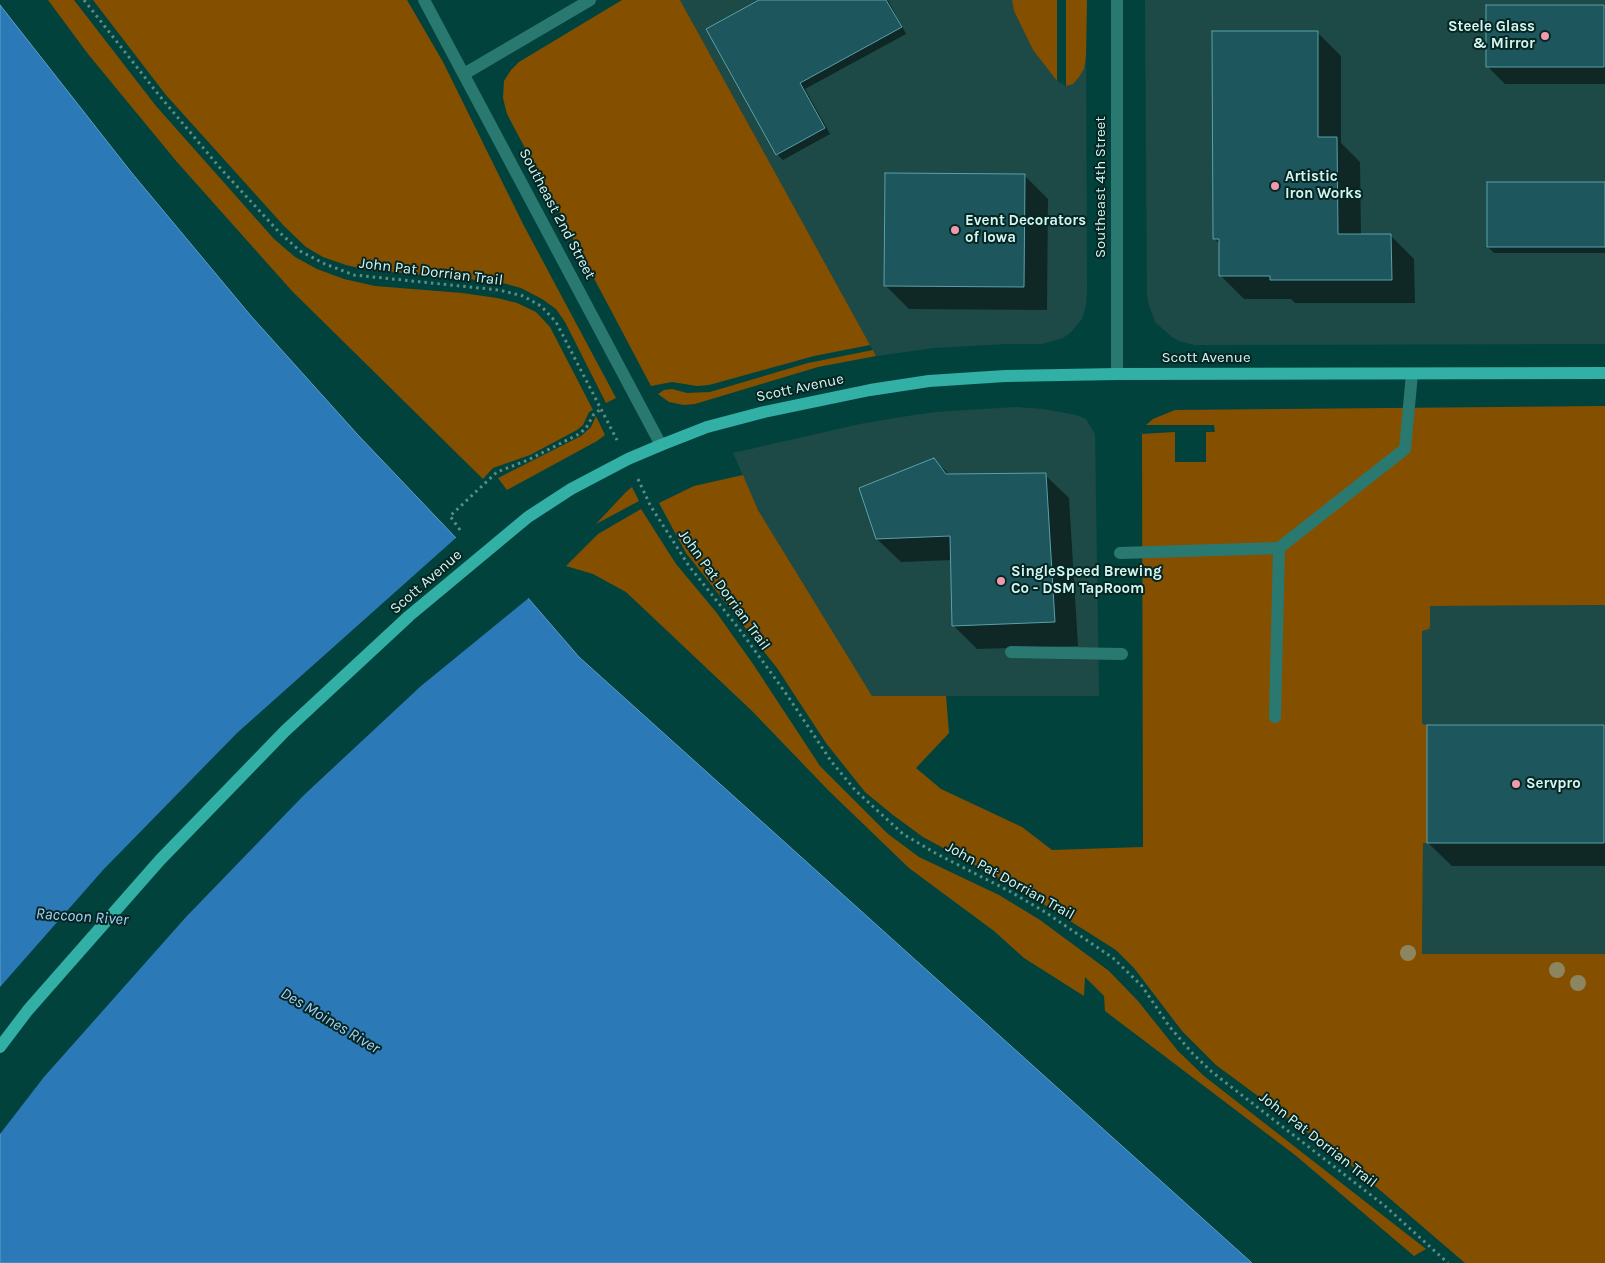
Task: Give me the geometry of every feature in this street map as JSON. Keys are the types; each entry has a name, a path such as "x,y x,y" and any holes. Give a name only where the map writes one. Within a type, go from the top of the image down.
{"main road":[{"name":"Scott Avenue","path":"0,1047 28,1010 160,860 285,731 410,616 528,517 571,489 628,459 660,445 707,427 764,412 870,390 929,381 1005,376 1117,374 1605,373"}],"street":[{"name":"Southeast 2nd Street","path":"424,0 660,445"},
{"path":"464,74 590,0"},
{"name":"Southeast 4th Street","path":"1117,0 1117,374"},
{"path":"1120,553 1279,548 1405,449 1412,374"},
{"path":"1275,717 1279,548"},
{"path":"1011,652 1122,654"}],"path":[{"name":"John Pat Dorrian Trail","path":"84,0 158,94 215,161 279,232 300,251 325,264 354,275 491,289 523,296 542,306 556,322 611,428"},
{"path":"460,530 450,516 496,472 528,460 578,434 586,428 594,414 601,409"},
{"name":"John Pat Dorrian Trail","path":"642,486 650,505 689,566 740,630 787,695 830,761 855,790 903,834 1045,912 1113,958 1142,986 1169,1026 1193,1054 1212,1072 1385,1206 1448,1263"}],"shaded area":[{"path":"48,0 74,0 156,106 274,239 295,257 317,269 344,279 375,286 462,293 497,298 517,303 536,312 550,327 593,410 589,412 583,425 530,455 493,468 483,479 292,291 177,162 88,54"},
{"path":"93,0 407,0 443,62 523,224 616,398 606,403 565,322 556,309 521,288 499,282 368,270 323,257 306,247 284,226 166,95"},
{"path":"622,0 680,0 870,345 814,356 709,385 697,386 672,382 651,386 507,114 503,98 504,81 519,62"},
{"path":"680,0 1012,0 1014,11 1033,50 1057,81 1066,86 1084,69 1086,56 1087,291 1082,319 1063,338 1042,344 934,348 876,356"},
{"path":"1012,0 1057,0 1057,81 1033,50 1014,11"},
{"path":"1066,0 1087,0 1084,69 1073,84 1066,86"},
{"path":"1145,0 1605,0 1605,344 1195,345 1172,337 1155,322 1147,294"},
{"path":"873,350 876,356 818,367 695,404 684,405 669,402 658,394 664,390 672,389 687,393 710,392 808,363"},
{"path":"1605,406 1605,605 1430,606 1430,626 1429,629 1422,631 1422,724 1427,725 1427,843 1423,843 1422,954 1605,954 1605,1263 1465,1263 1346,1161 1216,1065 1182,1031 1134,968 1116,950 1021,890 923,837 893,815 865,792 826,743 777,668 686,553 659,503 694,486 743,475 758,510 872,696 946,696 949,733 916,768 941,789 1022,827 1052,850 1143,847 1142,434 1175,432 1175,462 1206,462 1206,432 1215,432 1214,425 1146,425 1153,419 1175,410"},
{"path":"1016,407 1043,409 1076,415 1086,419 1095,434 1099,696 872,696 758,510 733,453 860,424 901,417 936,412"},
{"path":"596,416 605,435 597,441 507,490 498,478 581,436 591,427"},
{"path":"632,487 639,501 596,524 626,492"},
{"path":"641,509 676,564 716,612 753,664 820,766 888,834 919,857 999,895 1040,920 1109,971 1138,1001 1178,1051 1204,1076 1426,1249 1414,1256 1295,1155 1105,1011 1104,996 1085,977 1084,996 1024,958 994,931 909,868 829,791 752,711 626,592 593,574 566,566 598,534"},
{"path":"1605,605 1605,954 1422,954 1423,843 1427,843 1427,725 1422,725 1422,630 1426,630 1430,626 1430,606"}],"water":[{"path":"0,5 131,172 251,316 358,435 456,538 528,598 579,657 1252,1263 0,1263"}],"pier":[{"path":"458,536 530,597 421,686 304,795 186,917 44,1077 0,1134 0,987 103,870 237,733"}],"building":[{"path":"759,0 886,0 902,27 800,83 825,128 776,155 706,29"},
{"name":"Steele Glass & Mirror","path":"1486,5 1604,5 1604,67 1486,67"},
{"name":"Artistic Iron Works","path":"1212,31 1318,31 1318,137 1337,137 1338,234 1391,234 1392,280 1270,280 1270,276 1219,276 1219,239 1213,239"},
{"name":"Event Decorators of Iowa","path":"885,173 1025,174 1024,287 884,286"},
{"path":"1487,182 1605,182 1605,247 1487,247"},
{"name":"SingleSpeed Brewing Co - DSM TapRoom","path":"934,458 946,474 1046,473 1055,622 952,626 950,536 876,539 859,488"},
{"name":"Servpro","path":"1427,725 1604,725 1604,843 1427,843"}],"place":[{"name":"Steele Glass & Mirror","path":"1545,36"},
{"name":"Artistic Iron Works","path":"1275,186"},
{"name":"Event Decorators of Iowa","path":"955,230"},
{"name":"SingleSpeed Brewing Co - DSM TapRoom","path":"1001,581"},
{"name":"Servpro","path":"1516,784"}],"water label":[{"name":"Raccoon River","path":"82,917"},
{"name":"Des Moines River","path":"330,1021"}]}
